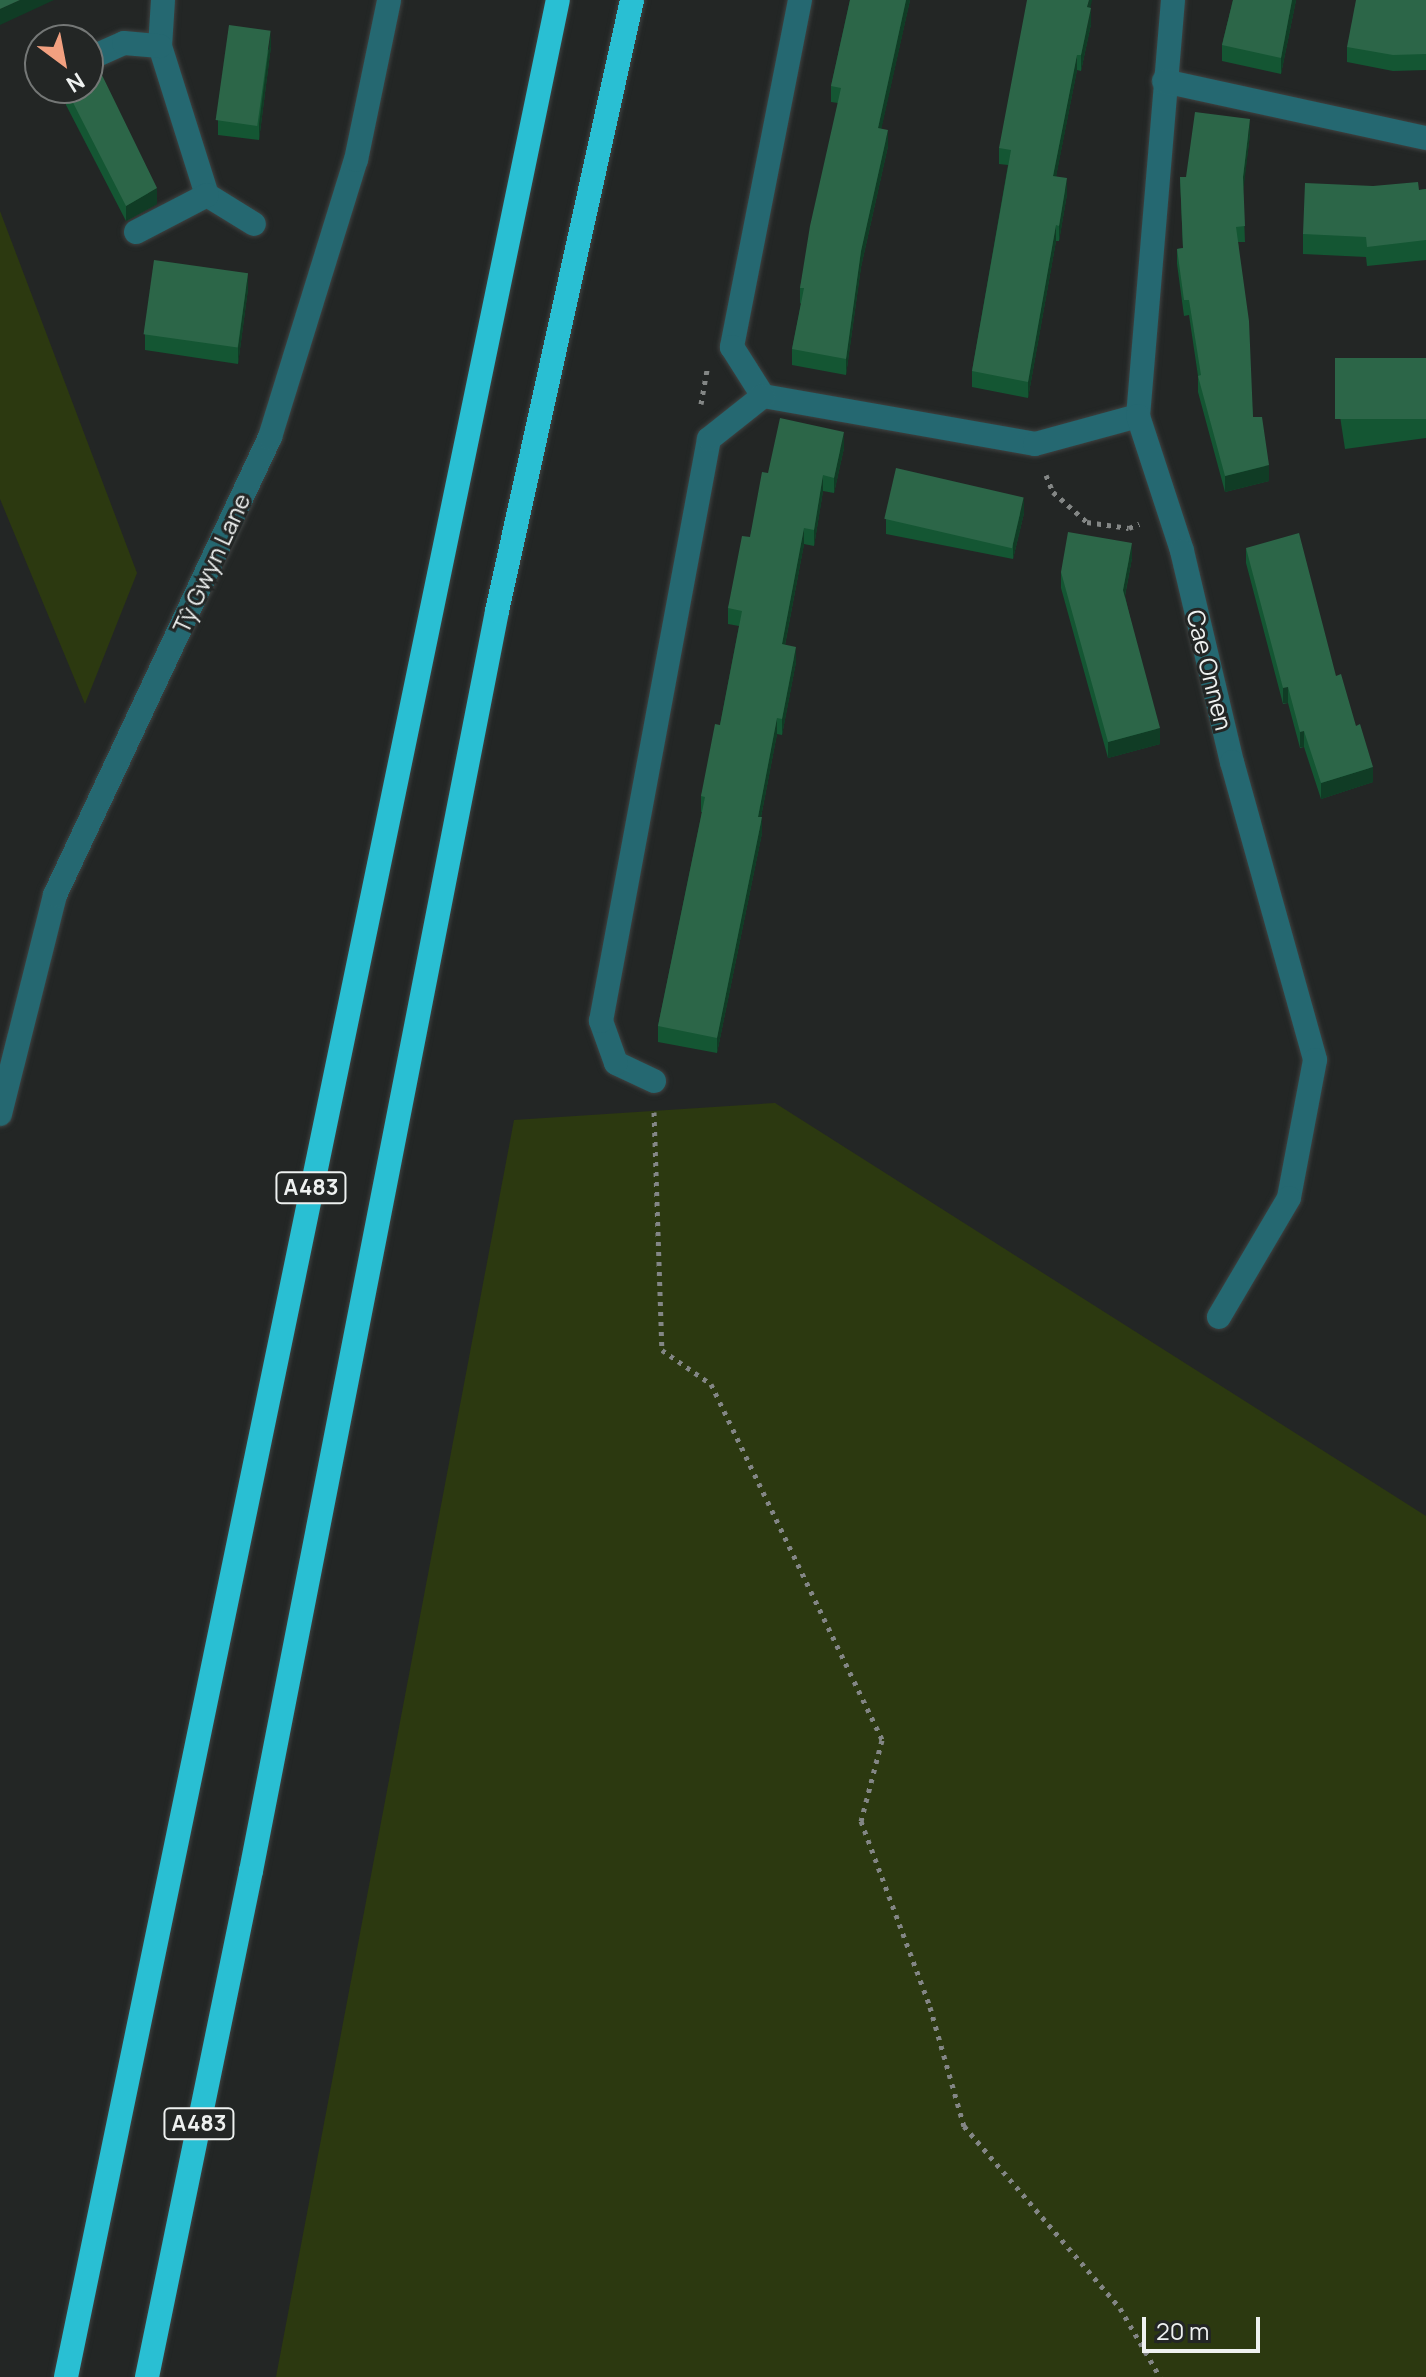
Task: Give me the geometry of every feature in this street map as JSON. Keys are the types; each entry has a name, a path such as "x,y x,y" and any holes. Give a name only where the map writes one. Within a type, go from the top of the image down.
{"highway":[{"name":"A483","path":"66,2377 558,0"},
{"name":"A483","path":"147,2377 254,1855 497,611 632,0"}],"street":[{"path":"163,0 160,46 207,195 254,224"},
{"name":"Tŷ Gwyn Lane","path":"0,1114 55,895 270,437 356,160 389,0"},
{"path":"800,0 732,347 763,396 1035,444 1138,416"},
{"name":"Cae Onnen","path":"1173,0 1138,416 1170,513 1232,762 1315,1060 1289,1198 1219,1317"},
{"path":"104,52 124,43 160,46"},
{"path":"1164,81 1426,138"},
{"path":"136,232 207,195"},
{"path":"649,1091 616,1063 601,1021 709,439 763,396"}],"path":[{"path":"699,411 708,365"},
{"path":"1035,444 1053,492 1087,522 1129,528 1170,513"},
{"path":"649,1091 654,1110 662,1350 711,1384 882,1740 861,1821 930,2007 964,2126 1120,2308 1160,2377"}],"green space":[{"path":"0,211 137,573 85,704 0,499"},
{"path":"775,1103 1426,1516 1426,2377 276,2377 514,1120"}],"building":[{"path":"0,0 20,0 0,9"},
{"path":"850,0 906,0 878,128 888,130 861,251 846,359 792,349 804,288 800,288 810,226 841,88 831,86"},
{"path":"1027,0 1089,0 1087,7 1091,8 1081,55 1077,55 1053,176 1067,178 1028,382 972,371 1011,150 999,148"},
{"path":"1233,0 1292,0 1281,58 1222,45"},
{"path":"1356,0 1426,0 1426,54 1393,55 1347,47"},
{"path":"229,25 271,31 257,126 216,120"},
{"path":"104,79 157,188 126,206 74,104 104,104"},
{"path":"1195,112 1250,119 1243,177 1245,226 1236,227 1249,321 1253,417 1262,417 1269,465 1225,476 1198,376 1201,375 1189,300 1184,300 1177,249 1183,248 1180,177 1186,177"},
{"path":"1418,182 1419,190 1426,189 1426,240 1367,247 1366,237 1303,234 1305,183 1373,186"},
{"path":"154,260 248,273 238,347 144,334"},
{"path":"1335,358 1426,358 1426,419 1335,419"},
{"path":"780,418 844,432 834,478 823,475 814,530 804,528 782,644 796,647 782,719 777,718 758,817 762,817 717,1038 658,1026 705,797 701,796 715,724 720,725 742,611 728,608 742,536 750,537 762,472 768,473"},
{"path":"896,468 1024,497 1012,548 884,519"},
{"path":"1068,532 1132,543 1123,590 1160,728 1108,742 1061,572"},
{"path":"1299,533 1336,676 1341,674 1356,726 1360,724 1373,767 1321,783 1304,731 1300,732 1288,687 1283,688 1246,548"}]}
